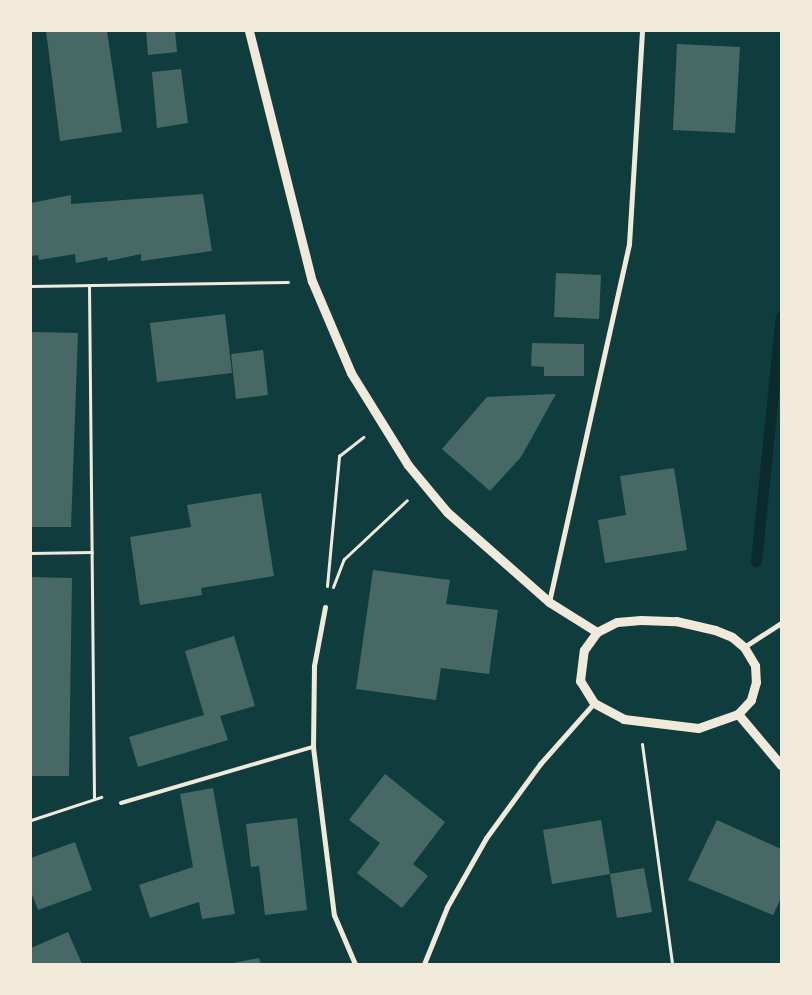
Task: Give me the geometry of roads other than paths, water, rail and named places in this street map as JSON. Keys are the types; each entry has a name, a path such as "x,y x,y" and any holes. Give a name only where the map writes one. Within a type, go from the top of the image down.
{"street":[{"path":"249,31 312,281 351,373 423,484 447,512 549,602 598,632"},
{"path":"549,602 629,244 642,31"},
{"path":"325,607 314,666 313,747 334,915 355,964"},
{"path":"676,621 715,630 744,647 755,665 756,682 751,700 738,714 698,728 624,720 594,703 580,681 579,665 584,650 598,632 617,622 676,621"},
{"path":"744,647 781,624"},
{"path":"424,964 448,907 486,838 540,764 594,703"},
{"path":"738,714 781,765"}],"lane":[{"path":"121,803 313,747"}],"waterway":[{"path":"756,561 781,316"}]}
